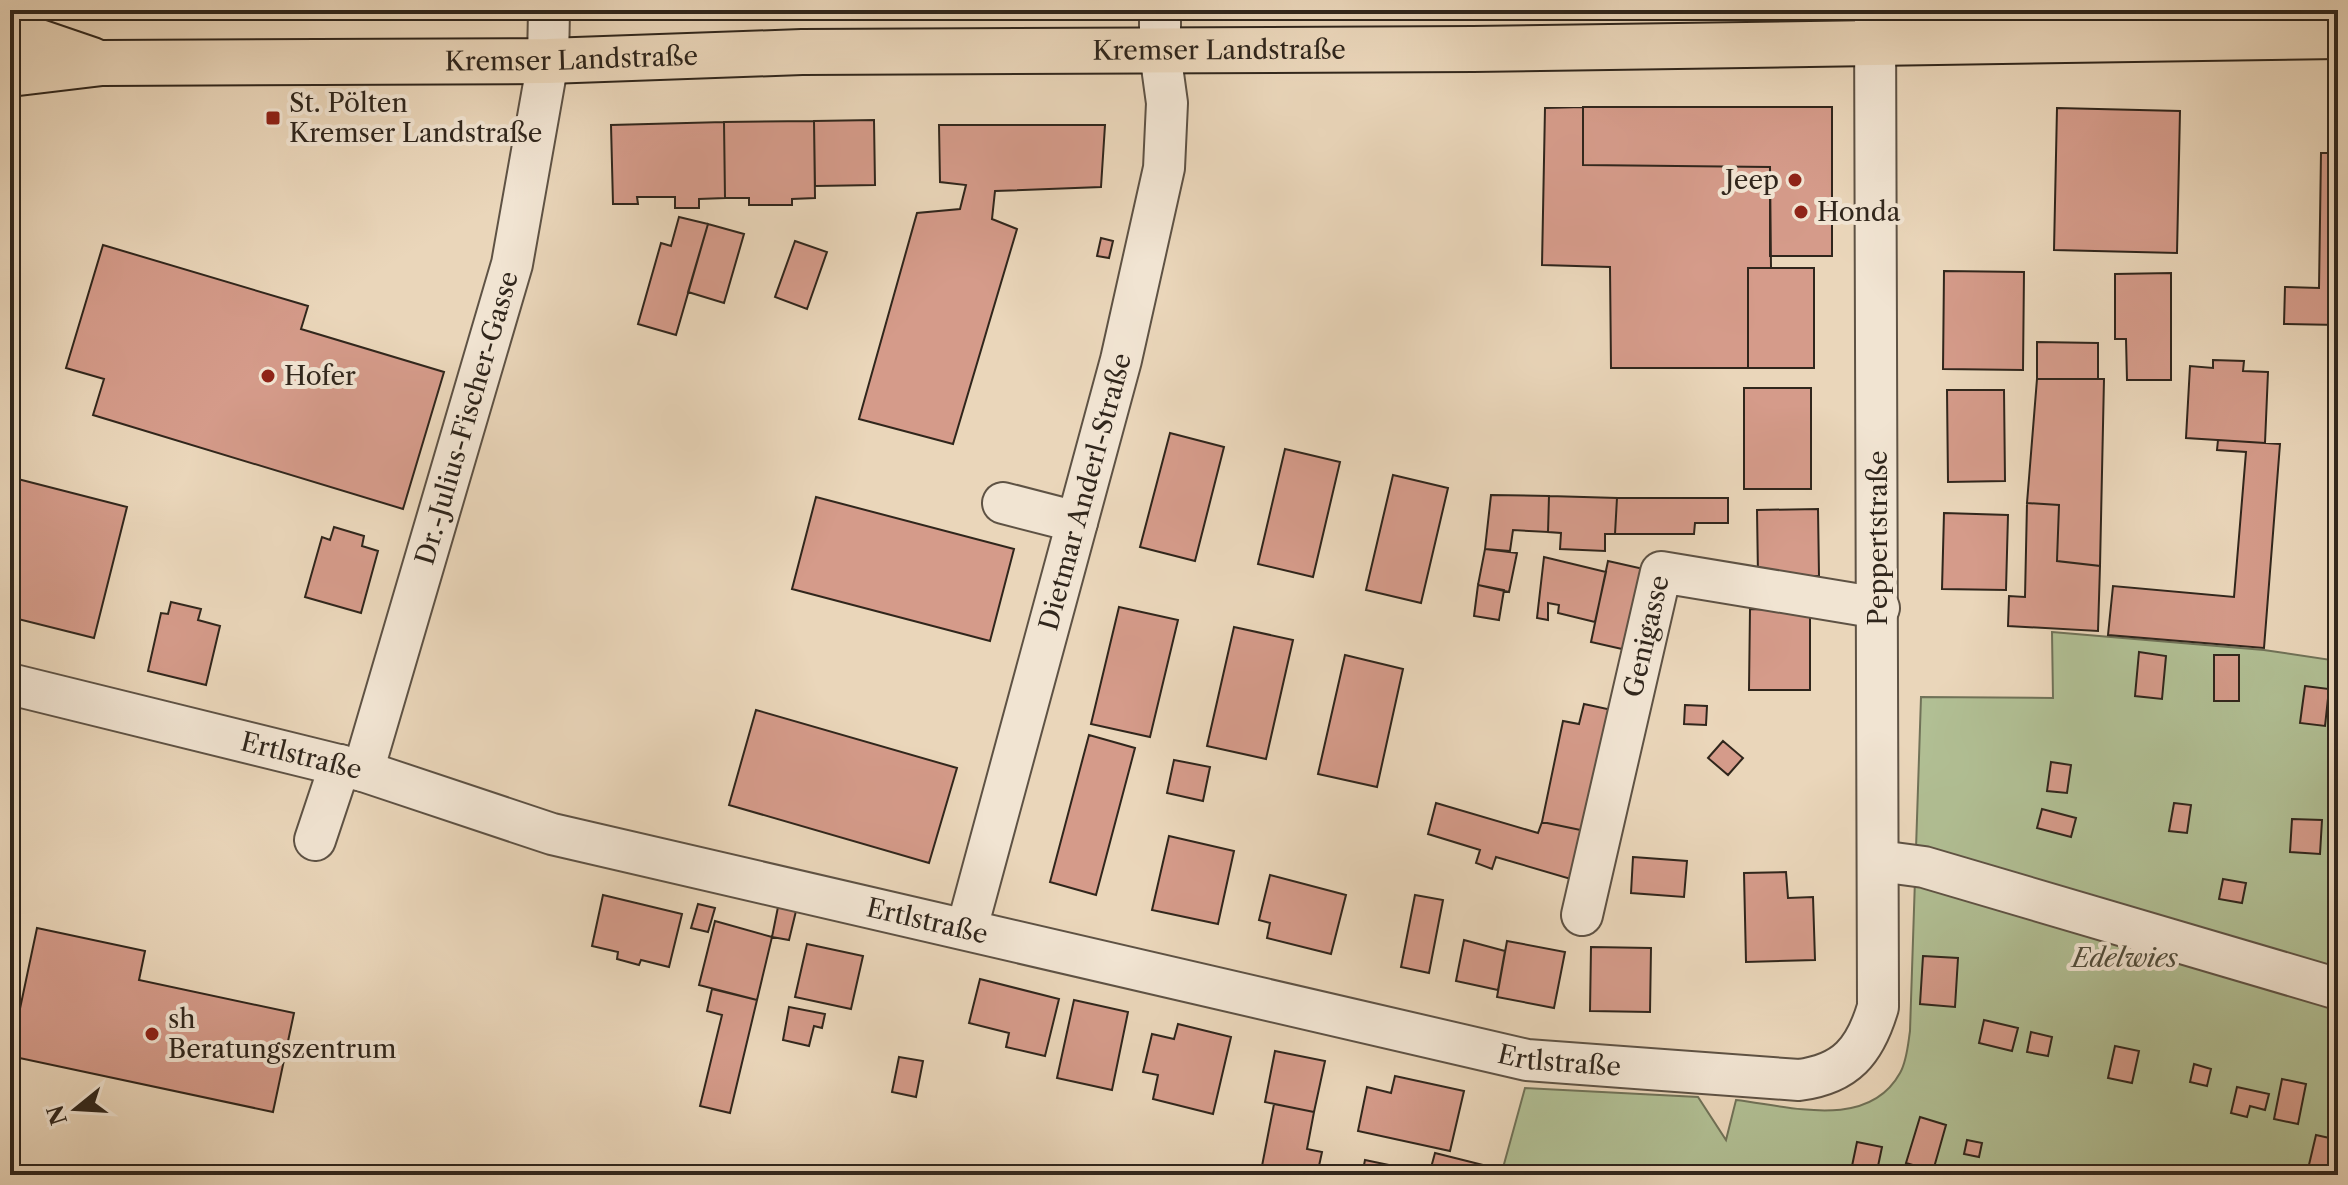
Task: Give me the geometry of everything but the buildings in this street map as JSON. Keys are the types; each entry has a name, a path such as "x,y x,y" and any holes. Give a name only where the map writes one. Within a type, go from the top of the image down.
{"main road":[{"name":"Kremser Landstraße","path":"10,74 102,63 548,61 802,52 1160,31 1875,26 2338,36"},
{"name":"Kremser Landstraße","path":"10,32 102,63"}],"street":[{"name":"Dr.-Julius-Fischer-Gasse","path":"315,840 351,768 512,264 548,61 549,10"},
{"name":"Peppertstraße","path":"1852,1058 1869,1038 1878,1007 1875,26"},
{"name":"Dietmar Anderl-Straße","path":"967,928 1121,360 1164,168 1167,103 1160,31"},
{"path":"1003,503 1077,522"},
{"name":"Genigasse","path":"1582,915 1661,572 1879,608"},
{"name":"Ertlstraße","path":"10,684 351,768 552,834 1527,1060 1799,1080 1825,1077 1852,1058"},
{"path":"1879,861 1924,867 2338,989"}],"green space":[{"name":"Edelwies","path":"2052,632 2264,650 2338,661 2338,1175 1501,1175 1525,1088 1698,1097 1726,1140 1736,1100 1803,1109 1848,1109 1868,1103 1886,1091 1902,1068 1910,1031 1921,697 2053,698"}],"place":[{"name":"St. Pölten Kremser Landstraße","path":"273,118"},
{"name":"Jeep","path":"1795,180"},
{"name":"Honda","path":"1801,212"},
{"name":"Hofer","path":"268,376"},
{"name":"sh Beratungszentrum","path":"152,1034"}]}
